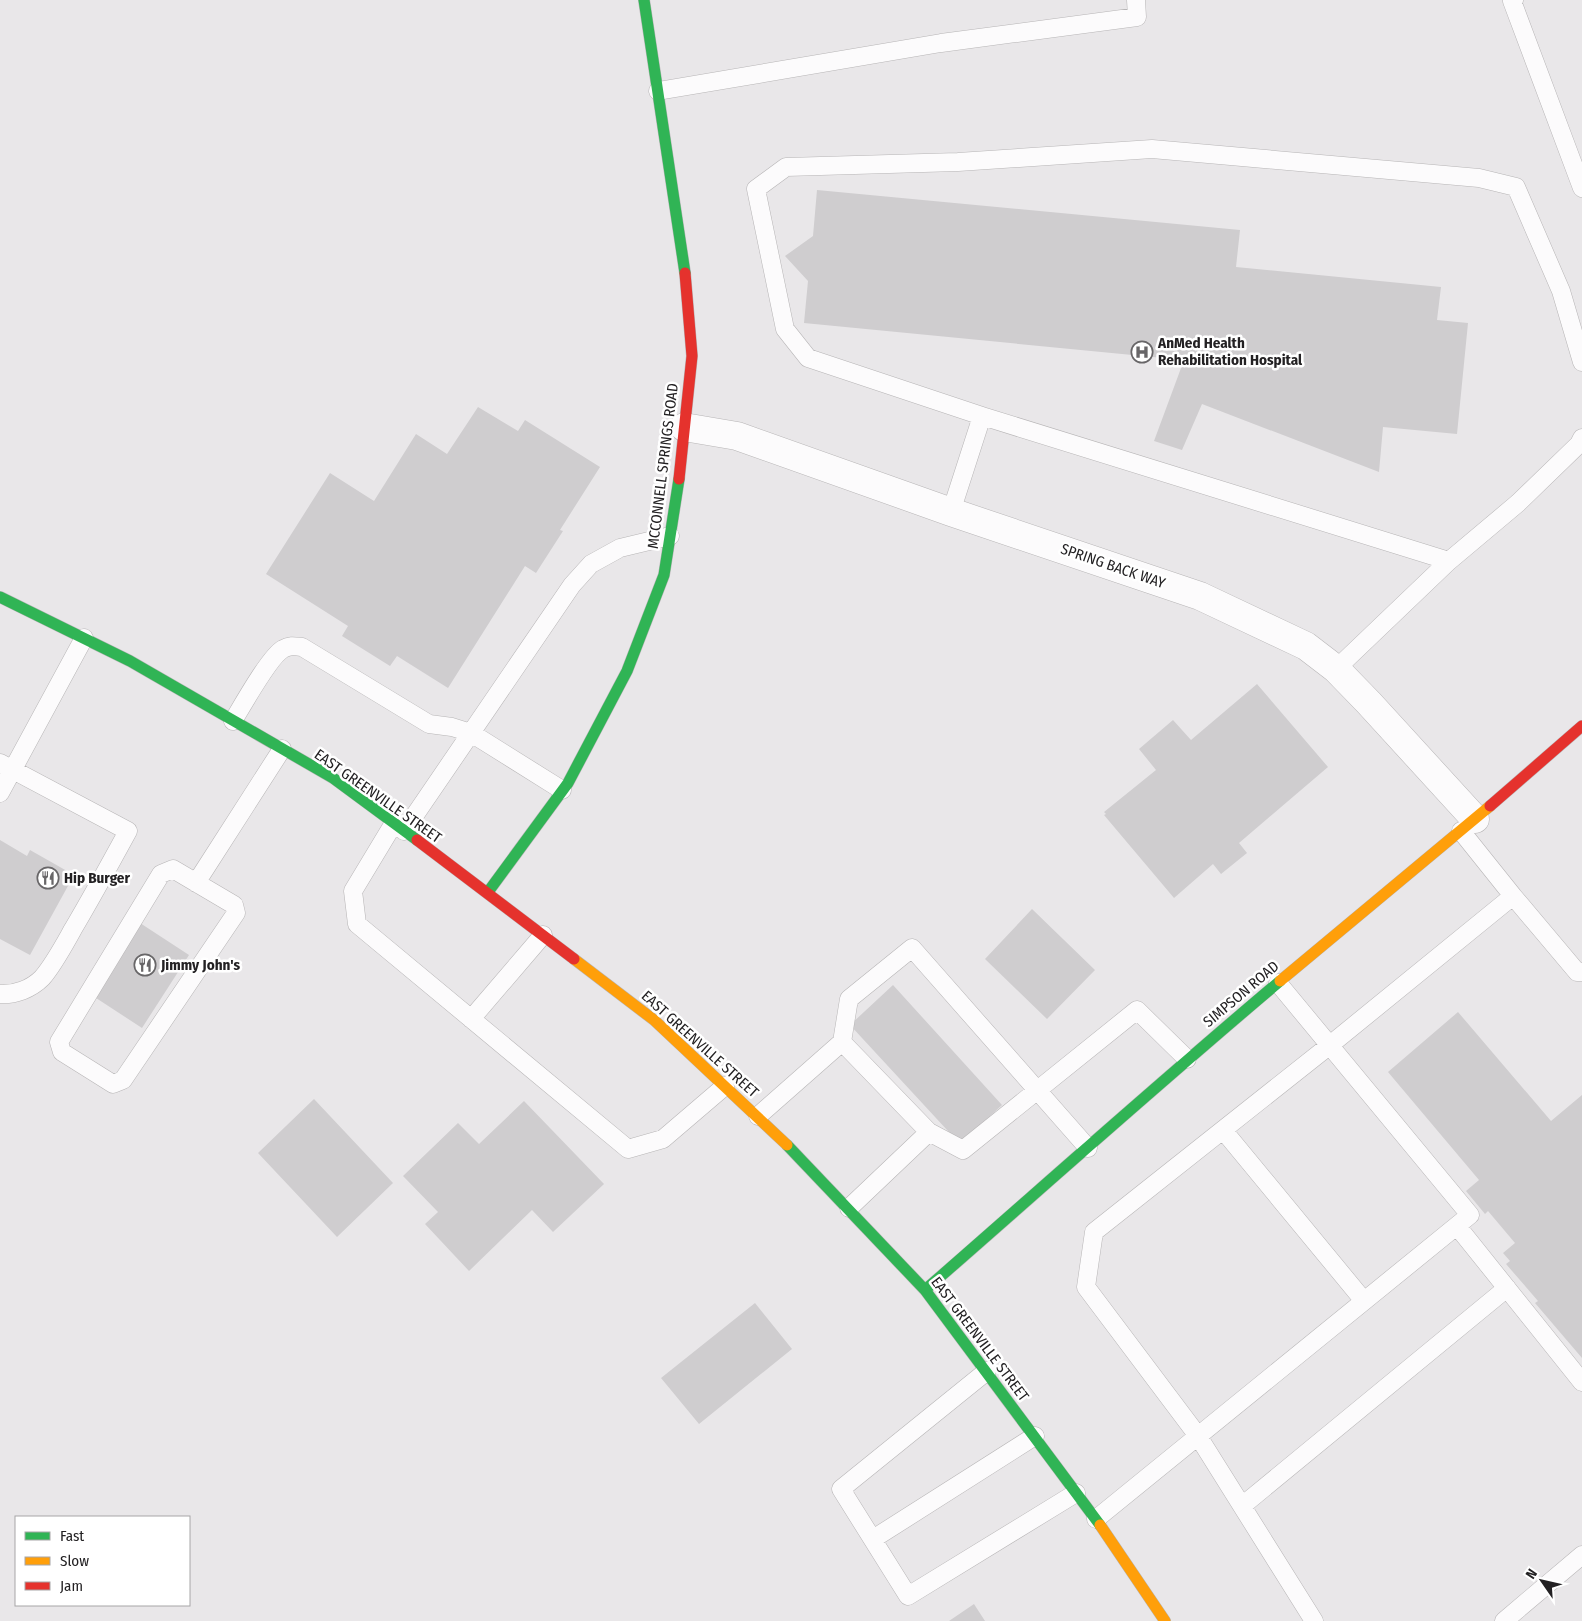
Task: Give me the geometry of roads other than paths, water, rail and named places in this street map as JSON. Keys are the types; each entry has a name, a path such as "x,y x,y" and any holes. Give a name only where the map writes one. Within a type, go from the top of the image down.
{"street":[{"name":"MCCONNELL SPRINGS ROAD","path":"488,892 568,783 627,671 664,576 680,467 692,356 684,260 644,0"},
{"name":"SPRING BACK WAY","path":"684,427 738,436 951,512 1200,596 1306,646 1336,669 1369,703 1468,825"},
{"name":"EAST GREENVILLE STREET","path":"0,598 130,661 333,778 488,892 654,1020 758,1116 849,1208 925,1290 1096,1519 1165,1621"},
{"name":"SIMPSON ROAD","path":"925,1290 1187,1059 1468,825 1582,726"}],"lane":[{"path":"658,91 942,43 1136,17 1136,0"},
{"path":"1514,0 1512,2 1582,188"},
{"path":"1449,561 982,416 808,358 784,329 756,189 786,167 958,162 1152,149 1479,178 1516,187 1561,291 1582,362"},
{"path":"951,512 982,416"},
{"path":"1336,669 1449,561 1518,503 1580,444 1582,438"},
{"path":"670,536 620,548 591,564 572,585 472,733 399,827 353,892 357,924 628,1148 663,1139 725,1086"},
{"path":"0,793 6,767 84,638"},
{"path":"233,721 280,650 290,646 302,647 429,724 452,727 472,733 562,790"},
{"path":"196,882 282,749"},
{"path":"0,994 24,990 41,979 67,940 128,831 6,767"},
{"path":"1468,825 1513,896 1577,972 1582,972"},
{"path":"173,869 196,882 234,905 236,913 124,1080 112,1084 62,1052 59,1042 161,874 173,869"},
{"path":"1314,1621 1198,1436 1086,1287 1094,1232 1330,1046 1513,896"},
{"path":"472,1019 543,935"},
{"path":"758,1116 842,1042 849,999 912,948 1088,1148"},
{"path":"1096,1519 1470,1215 1278,983"},
{"path":"842,1042 929,1132 964,1150 1137,1010 1187,1059"},
{"path":"1223,1130 1364,1301"},
{"path":"849,1208 929,1132"},
{"path":"1457,1226 1582,1382"},
{"path":"1242,1506 1507,1288"},
{"path":"986,1371 841,1489 908,1596 1076,1493"},
{"path":"873,1539 1035,1436"},
{"path":"1504,1621 1582,1555"}],"place":[{"name":"AnMed Health Rehabilitation Hospital","path":"1142,352"},
{"name":"Hip Burger","path":"48,878"},
{"name":"Jimmy John's","path":"145,965"}]}
